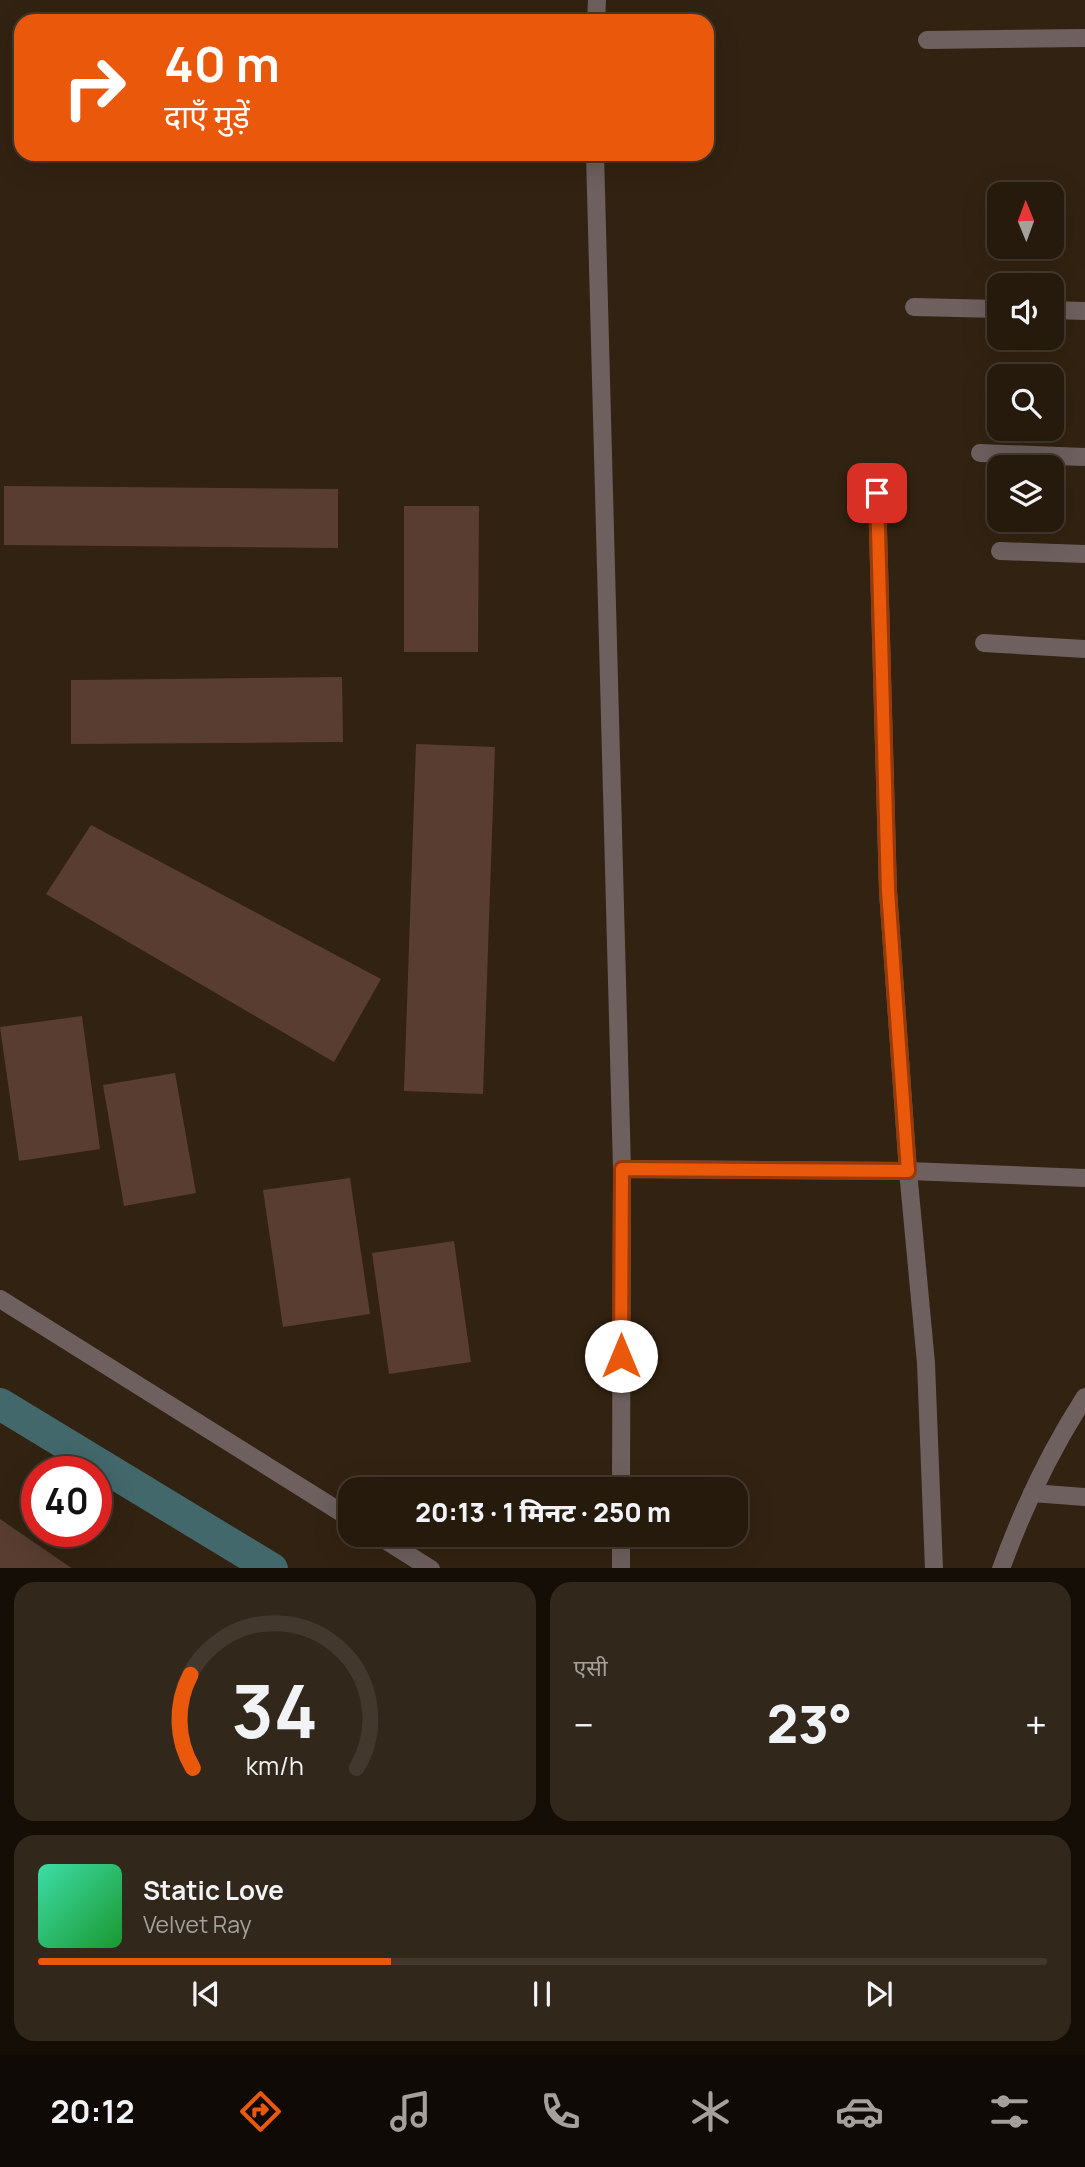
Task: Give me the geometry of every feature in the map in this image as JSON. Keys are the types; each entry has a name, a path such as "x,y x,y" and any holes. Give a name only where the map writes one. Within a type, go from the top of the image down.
{"street":[{"path":"927,40 1085,38"},
{"path":"595,161 622,1169 621,1477"},
{"path":"914,307 987,309"},
{"path":"1064,310 1085,311"},
{"path":"980,453 1085,457"},
{"path":"877,493 888,891 908,1171 926,1363 934,1568"},
{"path":"1000,551 1085,554"},
{"path":"984,643 1085,649"},
{"path":"622,1169 908,1171 1085,1178"},
{"path":"0,1300 338,1511"},
{"path":"1001,1568 1018,1521 1061,1434 1085,1397"},
{"path":"1032,1493 1085,1497"},
{"path":"396,1547 429,1568"},
{"path":"621,1547 621,1568"}],"building":[{"path":"4,486 338,489 338,548 4,545"},
{"path":"404,506 479,506 478,652 404,652"},
{"path":"342,677 343,742 71,744 71,680"},
{"path":"416,744 495,747 483,1094 404,1091"},
{"path":"91,825 381,979 334,1062 46,894"},
{"path":"82,1016 100,1149 19,1161 0,1027"},
{"path":"175,1073 196,1193 124,1206 103,1085"},
{"path":"350,1178 370,1314 283,1327 263,1190"},
{"path":"454,1241 471,1362 389,1374 372,1253"},
{"path":"0,1519 21,1533 21,1547 41,1547 72,1568 0,1568"}],"waterway":[{"path":"0,1404 270,1568"}],"route":[{"path":"621,1356 622,1169 908,1171 888,891 877,493"}]}
